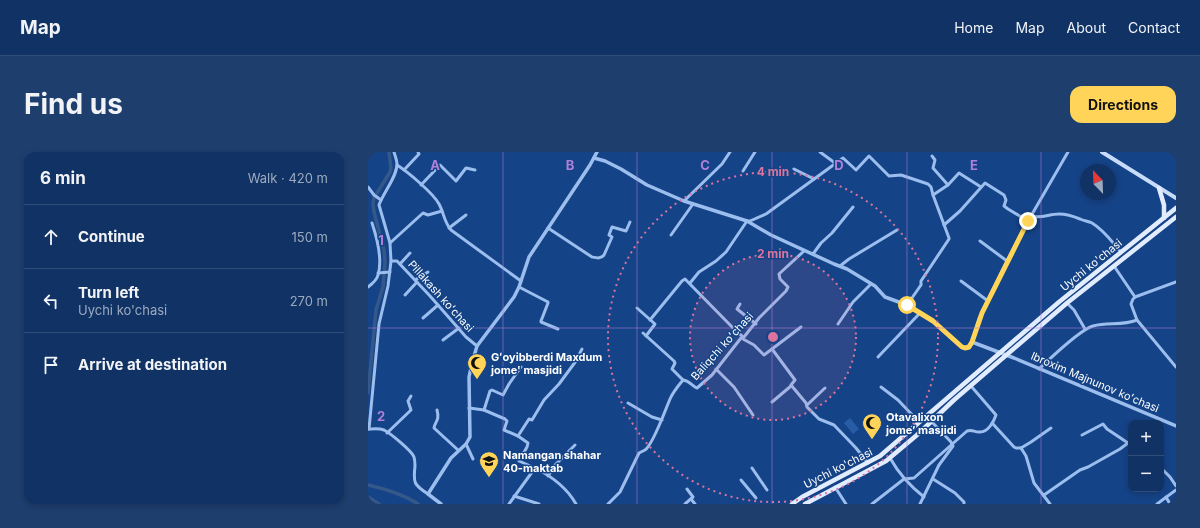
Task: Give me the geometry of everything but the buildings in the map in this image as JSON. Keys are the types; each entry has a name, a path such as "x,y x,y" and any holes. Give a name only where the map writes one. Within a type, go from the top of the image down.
{"main road":[{"path":"1102,152 1176,198"},
{"path":"1159,188 1164,205 1164,218"},
{"name":"Uychi ko'chasi","path":"792,504 802,497 880,456 1059,302 1176,208"},
{"name":"Uychi ko'chasi","path":"805,504 835,487 875,468 890,458 1067,303 1176,217"}],"street":[{"path":"394,152 397,165 393,176 380,199 379,205 390,243 391,261 388,272 388,286 379,324 369,429 381,429 405,446 412,454 415,462 413,476 414,483 417,487 441,504"},
{"path":"404,170 420,154 418,152"},
{"path":"428,494 441,472 458,450 466,444 470,437 469,377 477,346 514,297 519,288 529,257 594,158 596,152"},
{"path":"684,201 722,164 730,152"},
{"path":"743,171 755,152"},
{"path":"820,152 835,163"},
{"path":"594,158 605,161 647,185 684,201 747,221 771,235 804,251 855,273 876,286 885,297 907,305 933,321 962,347 967,348 972,342 979,319 1007,261 1028,221 1068,152"},
{"path":"690,283 699,272 716,261 726,252 747,221 766,214 844,158 856,170 869,156 889,176 902,175 926,182 931,188 949,239 907,305"},
{"path":"932,156 935,160 933,168 948,185"},
{"path":"397,165 437,201 445,222 449,228 460,238 521,281"},
{"path":"421,185 440,165 456,181 466,168 475,170"},
{"path":"794,169 814,179"},
{"path":"933,195 948,185 959,173 981,187"},
{"path":"944,225 960,211 986,183 1004,195 1004,206 1028,221"},
{"path":"368,187 374,195 380,199"},
{"path":"671,235 693,204"},
{"path":"813,254 820,243 832,233 852,207"},
{"path":"390,243 423,213 428,215 442,211"},
{"path":"1031,216 1038,218 1061,214 1090,222 1099,228 1121,252"},
{"path":"449,228 466,215"},
{"path":"548,228 592,257 600,258 604,255 612,237 609,235 612,227 626,231 630,222"},
{"path":"368,287 379,273 380,265 378,248 372,223"},
{"path":"840,266 897,230"},
{"path":"980,241 1007,261"},
{"name":"Baliqchi koʻchasi","path":"608,504 620,492 639,453 647,448 662,420 676,388 683,380 688,381 697,388 716,369 742,337 744,337 756,324 759,318 788,287 780,279 780,274 804,251"},
{"path":"400,264 410,252"},
{"name":"Pillakash koʻchasi","path":"391,261 398,261 450,320 477,346"},
{"path":"1114,266 1135,297"},
{"path":"379,273 388,272"},
{"path":"405,295 416,281 428,272"},
{"path":"650,320 684,278 747,342 754,345 764,355 801,327"},
{"path":"961,281 988,301"},
{"path":"1176,282 1135,297 1131,304 1137,320 1176,367"},
{"path":"838,324 853,302 871,284"},
{"path":"519,288 548,302 541,322 558,329"},
{"path":"1067,303 1074,310 1085,329"},
{"path":"740,304 737,309 756,324"},
{"path":"422,318 438,305"},
{"path":"637,308 655,325 646,336"},
{"path":"878,356 920,313"},
{"path":"1039,369 1085,329 1098,325 1123,324 1137,320"},
{"path":"443,340 459,328"},
{"path":"643,334 674,361 675,363 672,368 683,380"},
{"path":"972,342 1007,356"},
{"path":"518,436 529,420 532,420 544,400 559,384 576,361 582,349"},
{"path":"772,349 795,380 791,386 772,402"},
{"name":"Ibroxim Majnunov koʻchasi","path":"1007,356 1176,426"},
{"path":"484,410 490,391 492,390 503,395 511,380 521,367"},
{"path":"716,369 734,387 753,415"},
{"path":"791,386 807,405 807,407 820,419 834,425 868,463"},
{"path":"882,386 920,422"},
{"path":"872,504 904,479 914,478 967,431 973,430 983,432 992,424 996,414 971,386"},
{"path":"807,405 825,388"},
{"path":"387,433 411,410 408,401 411,396"},
{"path":"628,403 652,417 662,420"},
{"path":"469,408 484,410 506,420 507,422 504,430 528,442 527,447 519,461 535,468 566,489 576,504"},
{"path":"437,410 438,420 434,428 458,450"},
{"path":"932,422 953,444"},
{"path":"992,424 1016,448 1021,448 1032,442 1051,428"},
{"path":"1082,435 1103,424 1107,429 1128,443"},
{"path":"466,444 473,459"},
{"path":"920,504 939,465 953,448 953,444"},
{"path":"548,476 555,465 575,445"},
{"path":"1044,495 1080,470 1128,445"},
{"path":"1021,448 1026,456 1034,482 1050,504"},
{"path":"890,458 904,479 912,488 924,497"},
{"path":"509,504 535,468"},
{"path":"752,468 767,490"},
{"path":"1164,471 1176,486"},
{"path":"933,479 960,498 964,504"},
{"path":"740,480 756,498"},
{"path":"835,487 846,504"},
{"path":"685,504 691,500 693,496 687,489"},
{"path":"1156,504 1176,490"},
{"path":"514,496 540,504"},
{"path":"1166,498 1170,504"},
{"path":"691,500 695,504"}],"shaded area":[{"path":"850,418 859,429 853,434 844,423"}],"waterway":[{"path":"368,393 376,310 383,287 385,263 384,250 373,203 374,198 390,172 389,152"},
{"path":"368,485 394,492 418,504"},
{"path":"368,497 379,504"}],"place":[{"name":"Gʻoyibberdi Maxdum jome' masjidi","path":"477,380"},
{"name":"Otavalixon jome’ masjidi","path":"872,440"},
{"name":"Namangan shahar 40-maktab","path":"489,478"}],"route":[{"path":"907,305 933,321 962,347 969,347 979,319 1028,221"}]}
